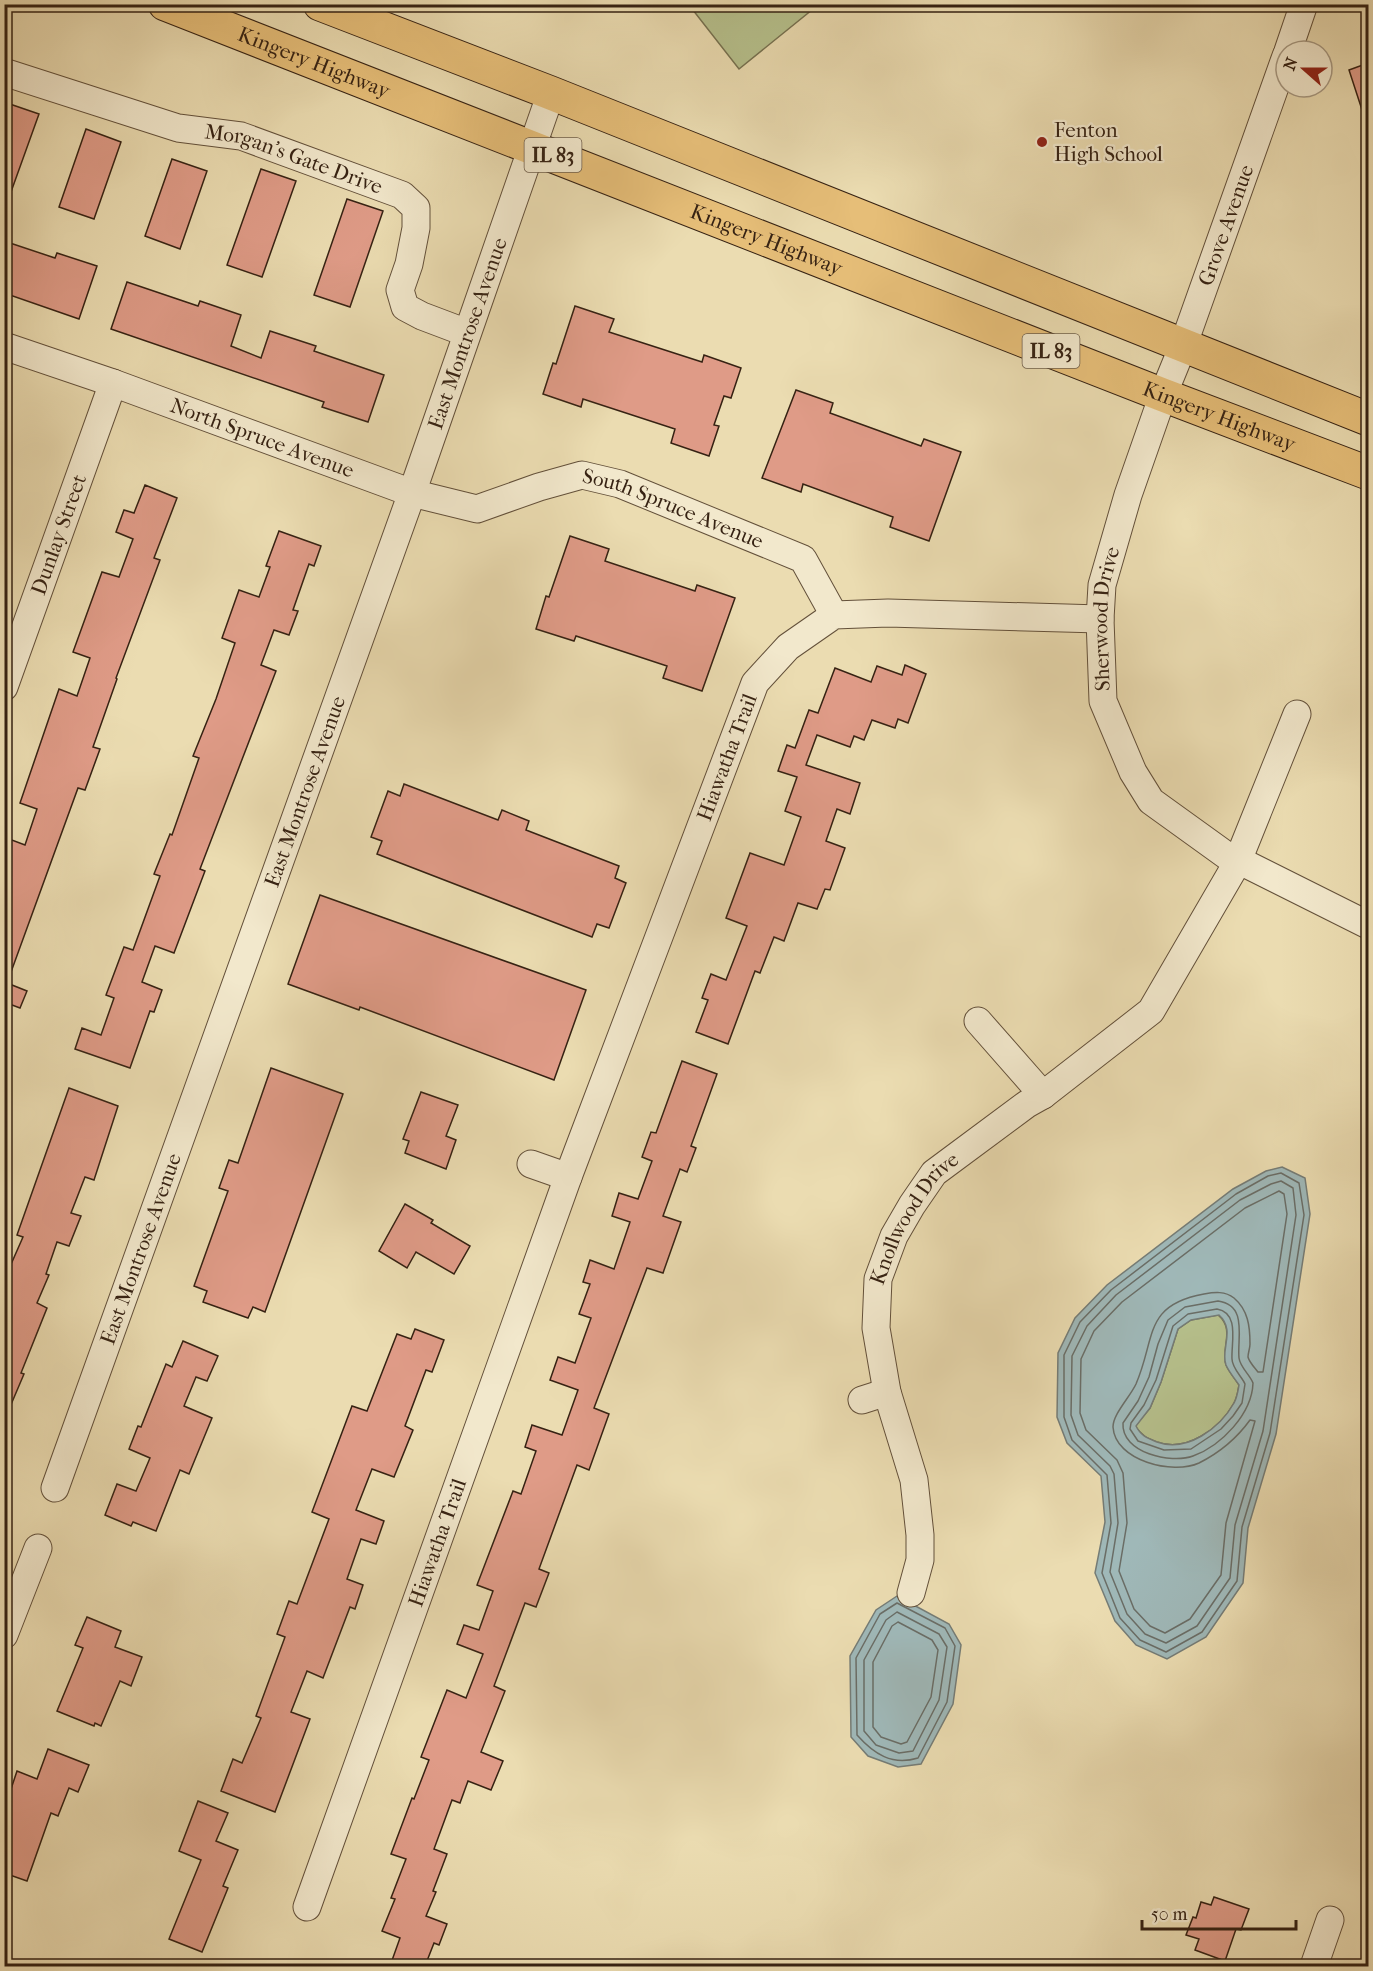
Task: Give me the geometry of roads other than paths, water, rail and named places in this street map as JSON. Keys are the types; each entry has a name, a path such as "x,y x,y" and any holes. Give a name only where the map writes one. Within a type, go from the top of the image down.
{"highway":[{"name":"Kingery Highway","path":"165,4 1368,473"},
{"name":"IL 83","path":"320,4 551,93 1368,419"}],"street":[{"path":"1292,39 1304,4"},
{"name":"Morgan's Gate Drive","path":"4,72 178,128 241,136 402,195 416,208 409,264 400,290 405,307 467,333"},
{"name":"Grove Avenue","path":"1163,395 1184,346 1274,90"},
{"name":"East Montrose Avenue","path":"55,1488 412,493 551,93"},
{"name":"North Spruce Avenue","path":"4,346 113,383 412,493"},
{"name":"Dunlay Street","path":"4,687 113,383"},
{"name":"Sherwood Drive","path":"1163,395 1128,495 1102,585 1100,619 1103,701 1133,771 1151,801 1236,861 1368,925"},
{"name":"South Spruce Avenue","path":"412,493 477,509 539,487 582,475 620,484 803,559 834,615"},
{"path":"834,615 888,614 1100,619"},
{"name":"Hiawatha Trail","path":"307,1906 568,1178 754,683 788,647 834,615"},
{"name":"Knollwood Drive","path":"911,1593 920,1560 920,1535 914,1480 887,1392 876,1328 878,1278 894,1236 934,1173 1027,1104 1043,1095 1151,1011 1236,861 1297,714"},
{"path":"978,1021 1043,1095"},
{"path":"531,1164 568,1178"},
{"path":"862,1400 887,1392"},
{"path":"4,1635 38,1548"},
{"path":"1314,1966 1330,1920"}],"water":[{"path":"1282,1167 1305,1178 1310,1214 1276,1434 1248,1528 1243,1583 1206,1637 1167,1659 1136,1645 1115,1621 1095,1573 1105,1522 1101,1476 1067,1443 1057,1417 1058,1353 1075,1318 1107,1285 1233,1189 1266,1171","holes":["1219,1315 1224,1321 1227,1333 1226,1365 1239,1385 1236,1399 1228,1412 1211,1429 1191,1441 1168,1445 1145,1436 1136,1426 1150,1408 1178,1329 1191,1320"]},
{"path":"897,1596 949,1624 961,1645 953,1704 921,1764 898,1767 868,1756 851,1737 850,1656 876,1610"}],"place":[{"name":"Fenton High School","path":"1042,142"}]}
